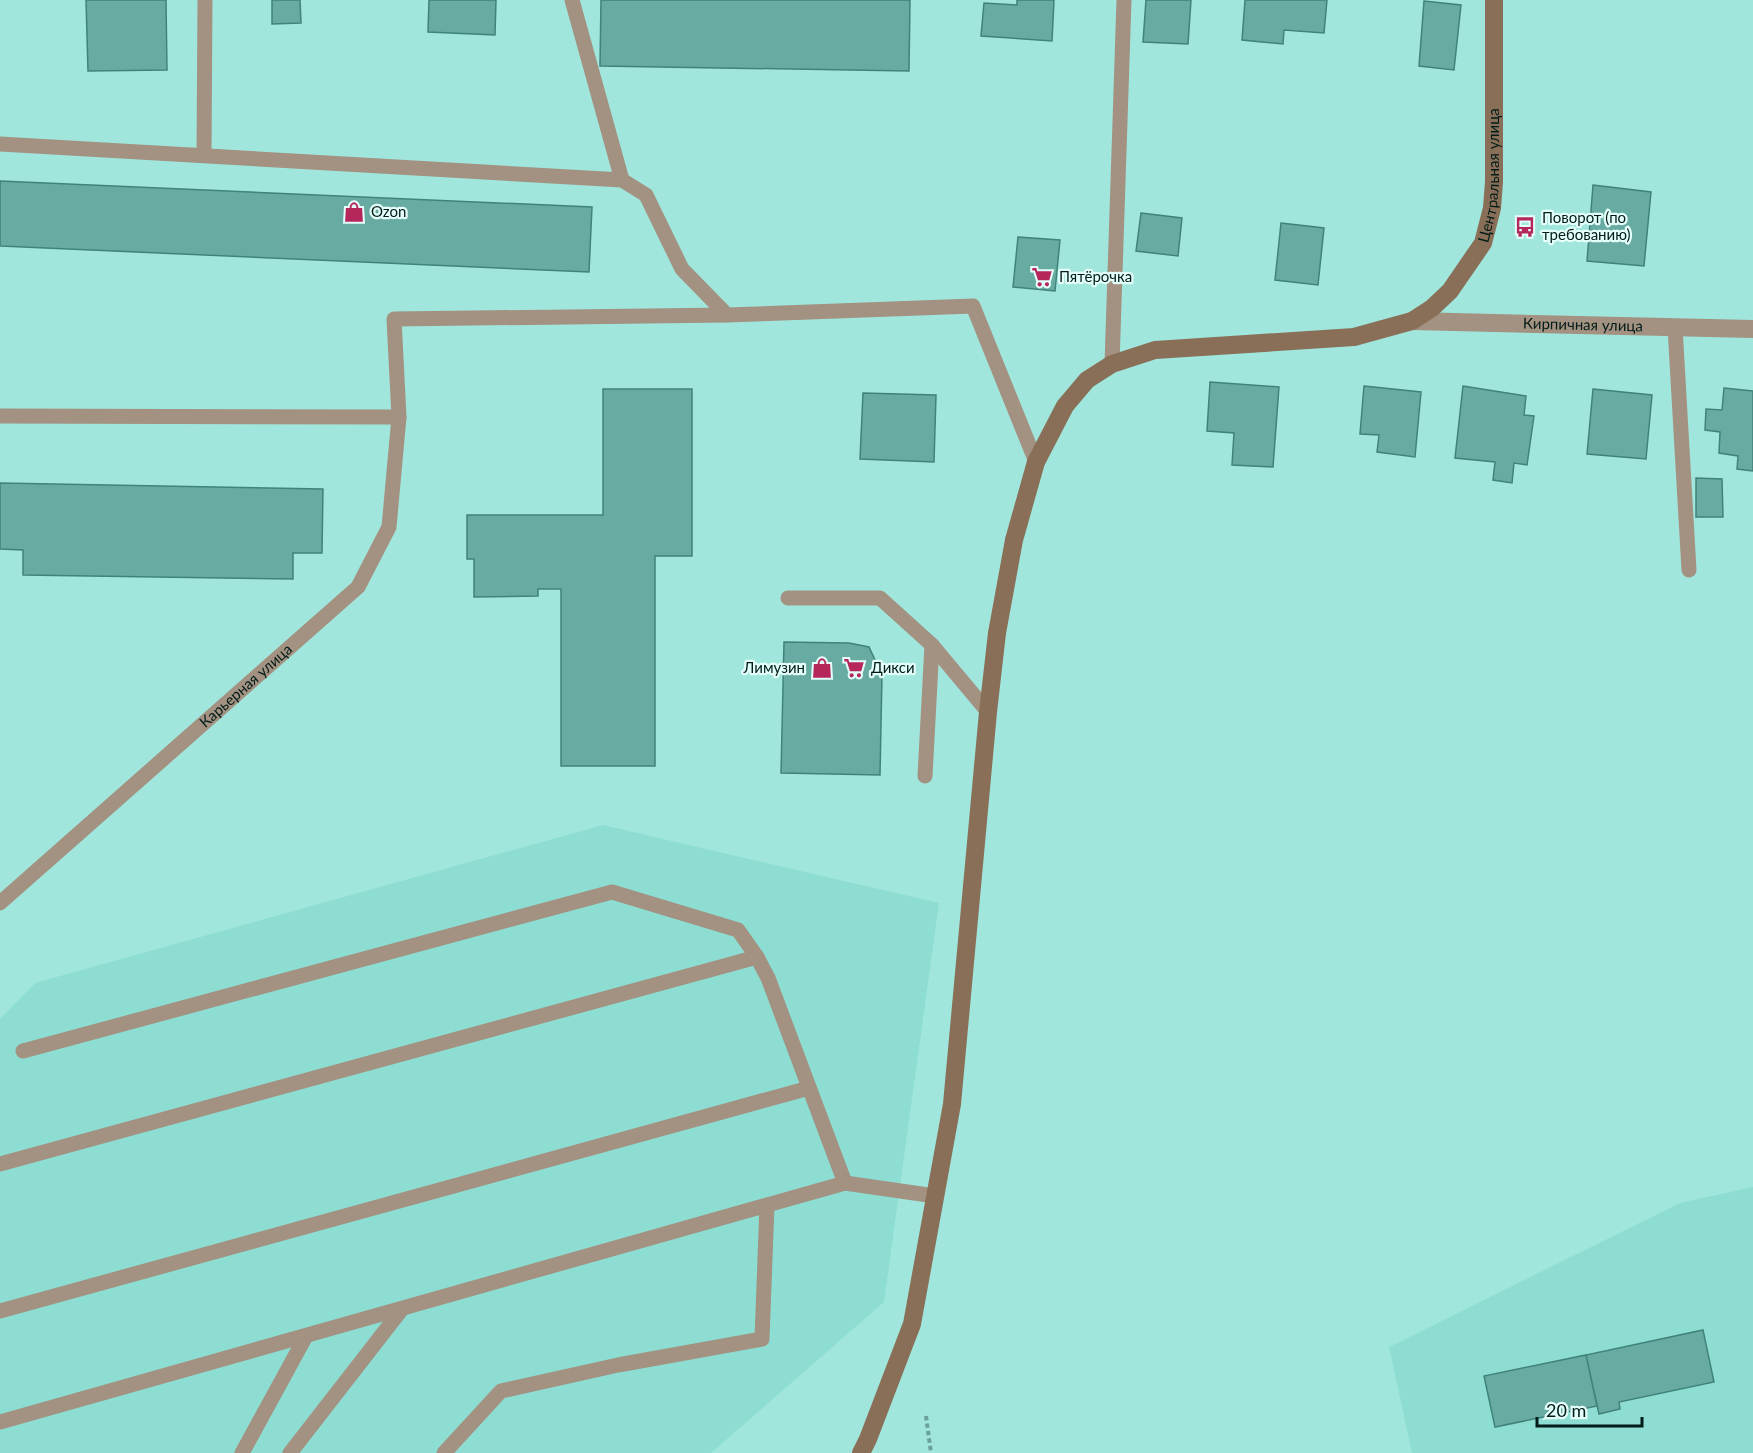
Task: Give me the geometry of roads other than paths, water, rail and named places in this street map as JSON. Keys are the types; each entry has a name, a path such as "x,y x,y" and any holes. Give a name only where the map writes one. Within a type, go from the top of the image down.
{"main road":[{"name":"Центральная улица","path":"861,1453 912,1324 952,1104 997,633 1014,540 1036,462 1065,406 1087,380 1112,364 1155,350 1354,338 1412,321 1432,308 1450,291 1483,243 1492,208 1494,0"}],"street":[{"name":"Кирпичная улица","path":"1412,321 1753,329"}],"lane":[{"path":"204,155 205,0"},
{"path":"572,0 622,180"},
{"path":"1112,364 1124,0"},
{"path":"0,144 622,180 646,195 682,269 727,315 973,306 1036,462"},
{"name":"Карьерная улица","path":"0,903 358,587 388,527 399,417 394,319 727,315"},
{"path":"1675,327 1689,570"},
{"path":"0,416 399,417"},
{"path":"788,598 880,598 932,645 988,712"},
{"path":"925,776 932,645"},
{"path":"24,1051 612,892 738,930 757,957 768,978 845,1183"},
{"path":"0,1164 757,957"},
{"path":"0,1311 809,1088"},
{"path":"0,1422 845,1183 935,1196"},
{"path":"444,1453 501,1391 618,1365 762,1339 767,1205"},
{"path":"290,1453 402,1309"},
{"path":"242,1453 306,1336"}],"place":[{"name":"Ozon","path":"354,212"},
{"name":"Поворот (по требованию)","path":"1525,227"},
{"name":"Пятёрочка","path":"1042,277"},
{"name":"Лимузин","path":"822,668"},
{"name":"Дикси","path":"854,668"}]}
